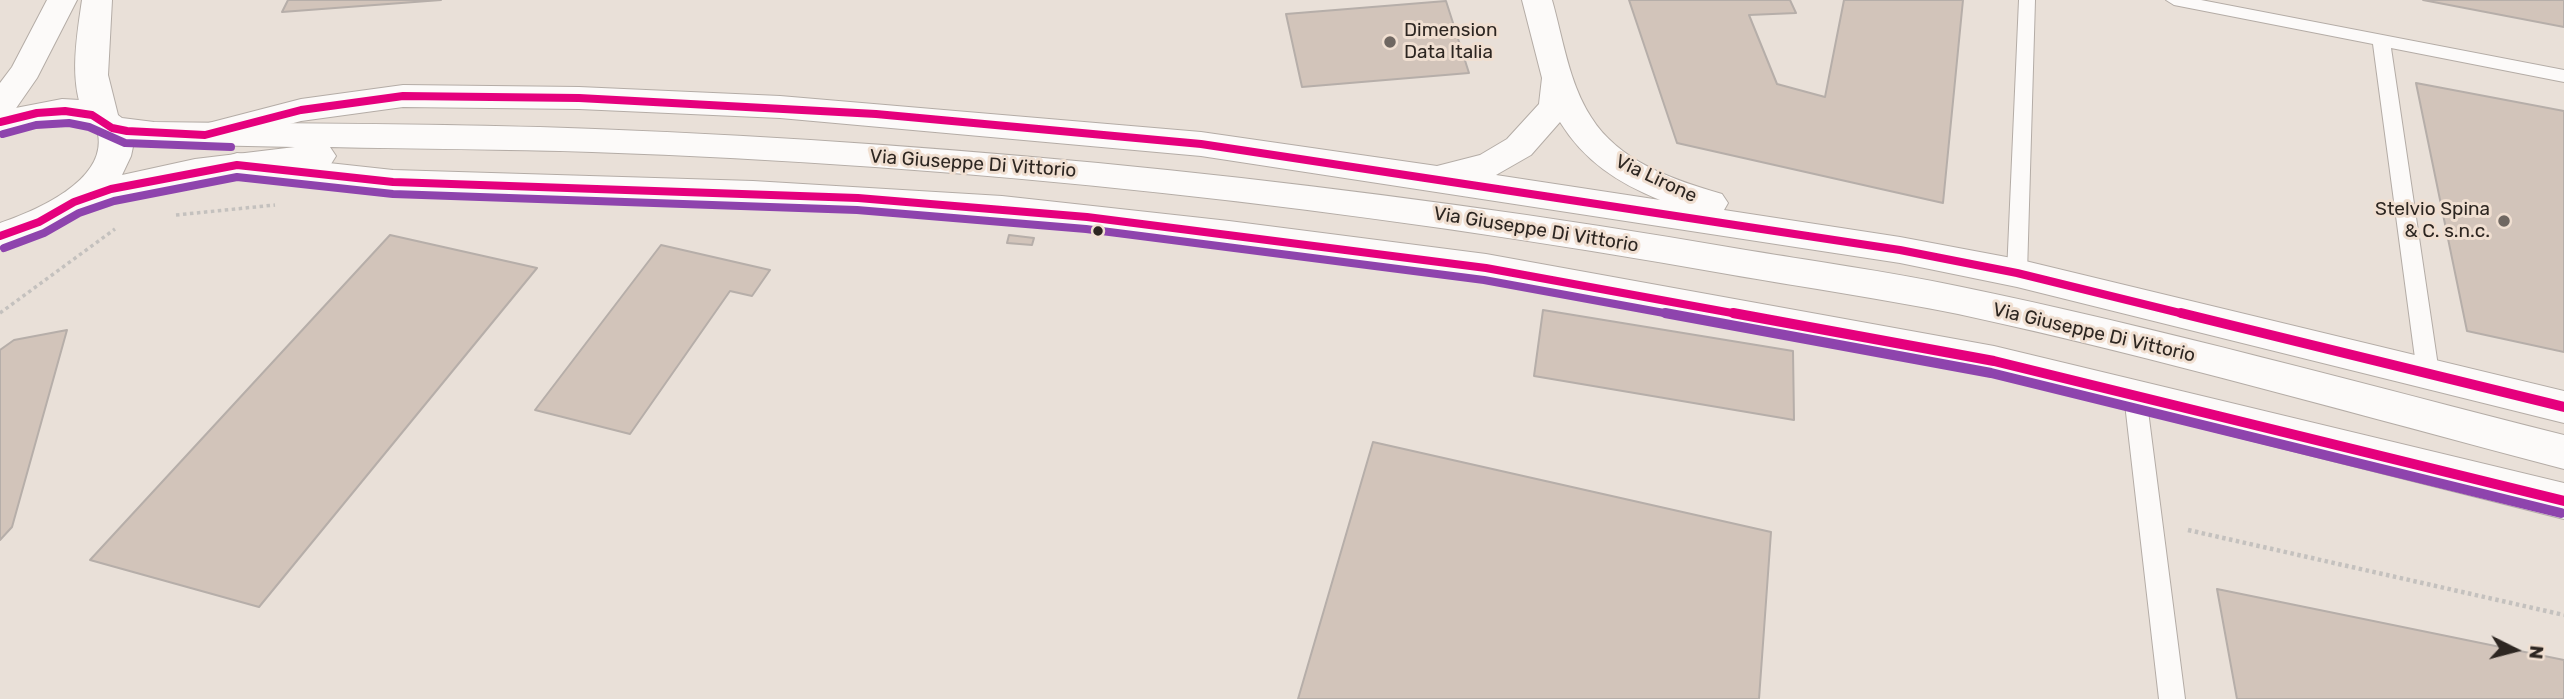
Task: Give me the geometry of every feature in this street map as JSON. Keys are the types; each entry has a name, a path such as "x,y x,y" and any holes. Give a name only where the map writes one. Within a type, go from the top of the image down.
{"street":[{"path":"0,106 26,71 62,0"},
{"path":"97,0 91,72 93,92 107,124"},
{"name":"Via Lirone","path":"1537,0 1558,76 1575,119 1589,138 1614,163 1680,195 1837,240"},
{"name":"Via Lirone","path":"1434,178 1491,164 1520,147 1555,105 1558,76"},
{"name":"Via Giuseppe Di Vittorio","path":"205,135 301,110 403,96 579,98 780,107 1201,145 1837,240 2017,273 2564,407"},
{"name":"Via Giuseppe Di Vittorio","path":"0,122 54,111 82,112 107,124 154,133 489,138 803,151 1094,174 1374,206 1573,234 1867,284 2008,312 2257,372 2564,452"},
{"name":"Via Giuseppe Di Vittorio","path":"6,236 48,218 74,202 98,182 111,165 117,141 107,124"},
{"name":"Via Giuseppe Di Vittorio","path":"74,202 122,187 237,165 489,138"},
{"name":"Via Giuseppe Di Vittorio","path":"237,165 393,182 858,198 1002,209 1216,232 1486,268 1994,361 2564,500"}],"lane":[{"path":"2017,273 2027,0"},
{"path":"2174,0 2564,76"},
{"path":"2381,41 2428,373"},
{"path":"2135,395 2172,699"}],"path":[{"path":"0,313 121,225"},
{"path":"2150,521 2564,615"}],"building":[{"path":"288,0 441,0 282,12"},
{"path":"1629,0 1790,0 1796,13 1749,15 1777,84 1825,97 1844,0 1963,0 1943,203 1677,143"},
{"path":"2423,0 2564,0 2564,27"},
{"path":"1446,1 1469,73 1302,87 1286,14"},
{"name":"Stelvio Spina & C. s.n.c.","path":"2416,83 2564,111 2564,352 2467,331"},
{"path":"390,235 537,268 259,607 90,560"},
{"path":"1009,235 1034,238 1032,245 1007,243"},
{"path":"661,245 770,270 752,296 730,291 630,434 535,410"},
{"path":"1543,310 1793,351 1794,420 1534,376"},
{"path":"67,330 12,527 0,540 0,350 14,340"},
{"path":"1373,442 1771,532 1759,699 1298,699"},
{"path":"2217,589 2564,660 2564,699 2237,699"}],"transit line":[{"path":"0,122 37,113 65,111 92,115 112,128 127,131 205,135 301,110 403,96 579,98 876,114 1201,144 1900,250 2017,273 2564,407"},
{"path":"3,134 36,125 69,123 89,127 125,143 231,147"},
{"path":"0,236 39,222 74,202 111,189 237,165 393,182 858,198 1087,217 1486,268 1994,361 2564,501"},
{"path":"4,248 44,233 79,213 114,201 237,177 393,194 857,210 1086,229 1484,280 1991,373 2561,513"}],"place":[{"name":"Dimension Data Italia","path":"1390,42"},
{"name":"Stelvio Spina & C. s.n.c.","path":"2504,221"}]}
